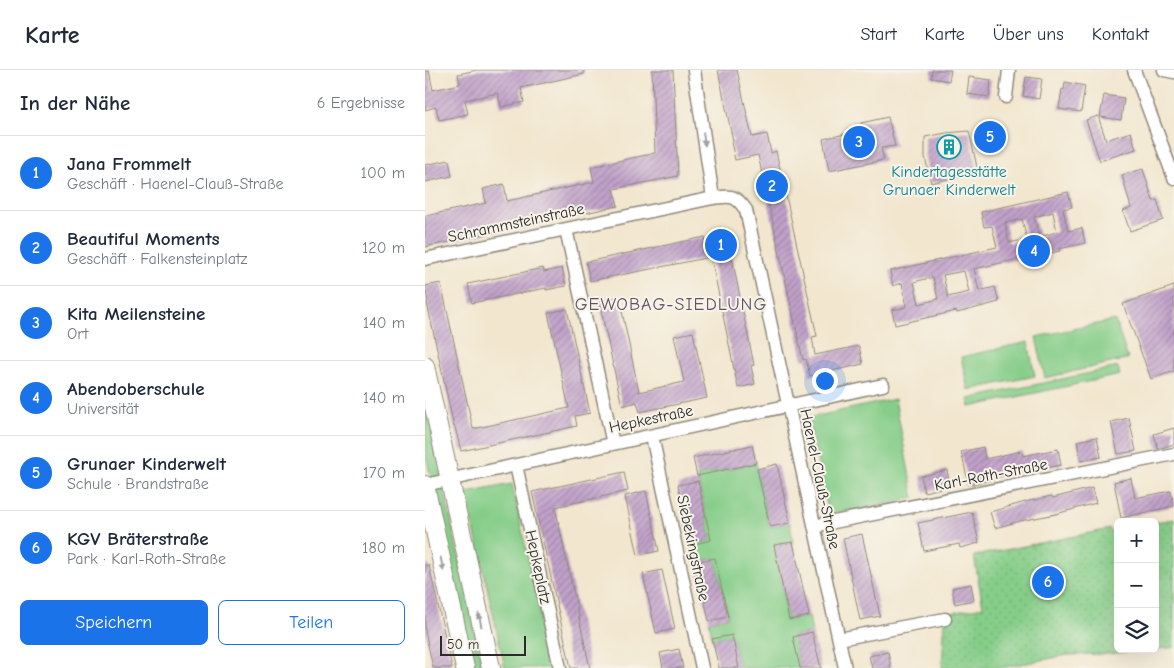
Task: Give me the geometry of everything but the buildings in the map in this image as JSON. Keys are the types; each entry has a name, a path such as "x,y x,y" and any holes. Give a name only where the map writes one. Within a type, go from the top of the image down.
{"street":[{"path":"694,70 713,198"},
{"path":"1006,97 1009,70"},
{"path":"1134,70 1174,178"},
{"path":"1164,70 1174,72"},
{"name":"Schrammsteinstraße","path":"425,259 713,198 729,196 738,199 746,210"},
{"name":"Haenel-Clauß-Straße","path":"746,210 845,668"},
{"path":"566,229 613,444"},
{"path":"425,366 491,668"},
{"name":"Hepkestraße","path":"425,485 883,385"},
{"name":"Siebekingstraße","path":"652,436 702,668"},
{"name":"Karl-Roth-Straße","path":"814,526 1174,454"},
{"name":"Hepkeplatz","path":"516,465 560,668"},
{"path":"425,485 465,668"},
{"path":"839,640 945,619"}],"green space":[{"path":"1115,320 1128,359 1045,378 1036,337"},
{"path":"1028,342 1035,376 968,390 961,357"},
{"path":"1118,367 1120,375 970,407 968,399"},
{"path":"895,399 914,498 829,516 808,418"},
{"path":"425,401 483,668 472,668 425,451"},
{"path":"756,463 769,527 790,523 793,542 775,545 788,620 809,616 812,632 793,637 800,668 739,668 732,635 712,639 709,621 728,617 715,558 696,562 691,545 711,540 697,476"},
{"path":"512,484 552,668 505,668 466,493"},
{"path":"1174,519 1174,647 1159,649 1159,563 1159,521"},
{"path":"1110,529 1112,534 1114,534 1114,653 1119,653 1068,655 1001,668 942,668 945,614 983,607 974,556"}],"place":[{"name":"Grunaer Kinderwelt","path":"990,137"},
{"name":"Kita Meilensteine","path":"859,142"},
{"name":"Kindertagesstätte Grunaer Kinderwelt","path":"949,147"},
{"name":"Beautiful Moments","path":"772,186"},
{"name":"Jana Frommelt","path":"721,245"},
{"name":"Abendoberschule","path":"1034,251"},
{"name":"KGV Bräterstraße","path":"1048,582"}],"district":[{"name":"GEWOBAG-SIEDLUNG","path":"671,304"}]}
